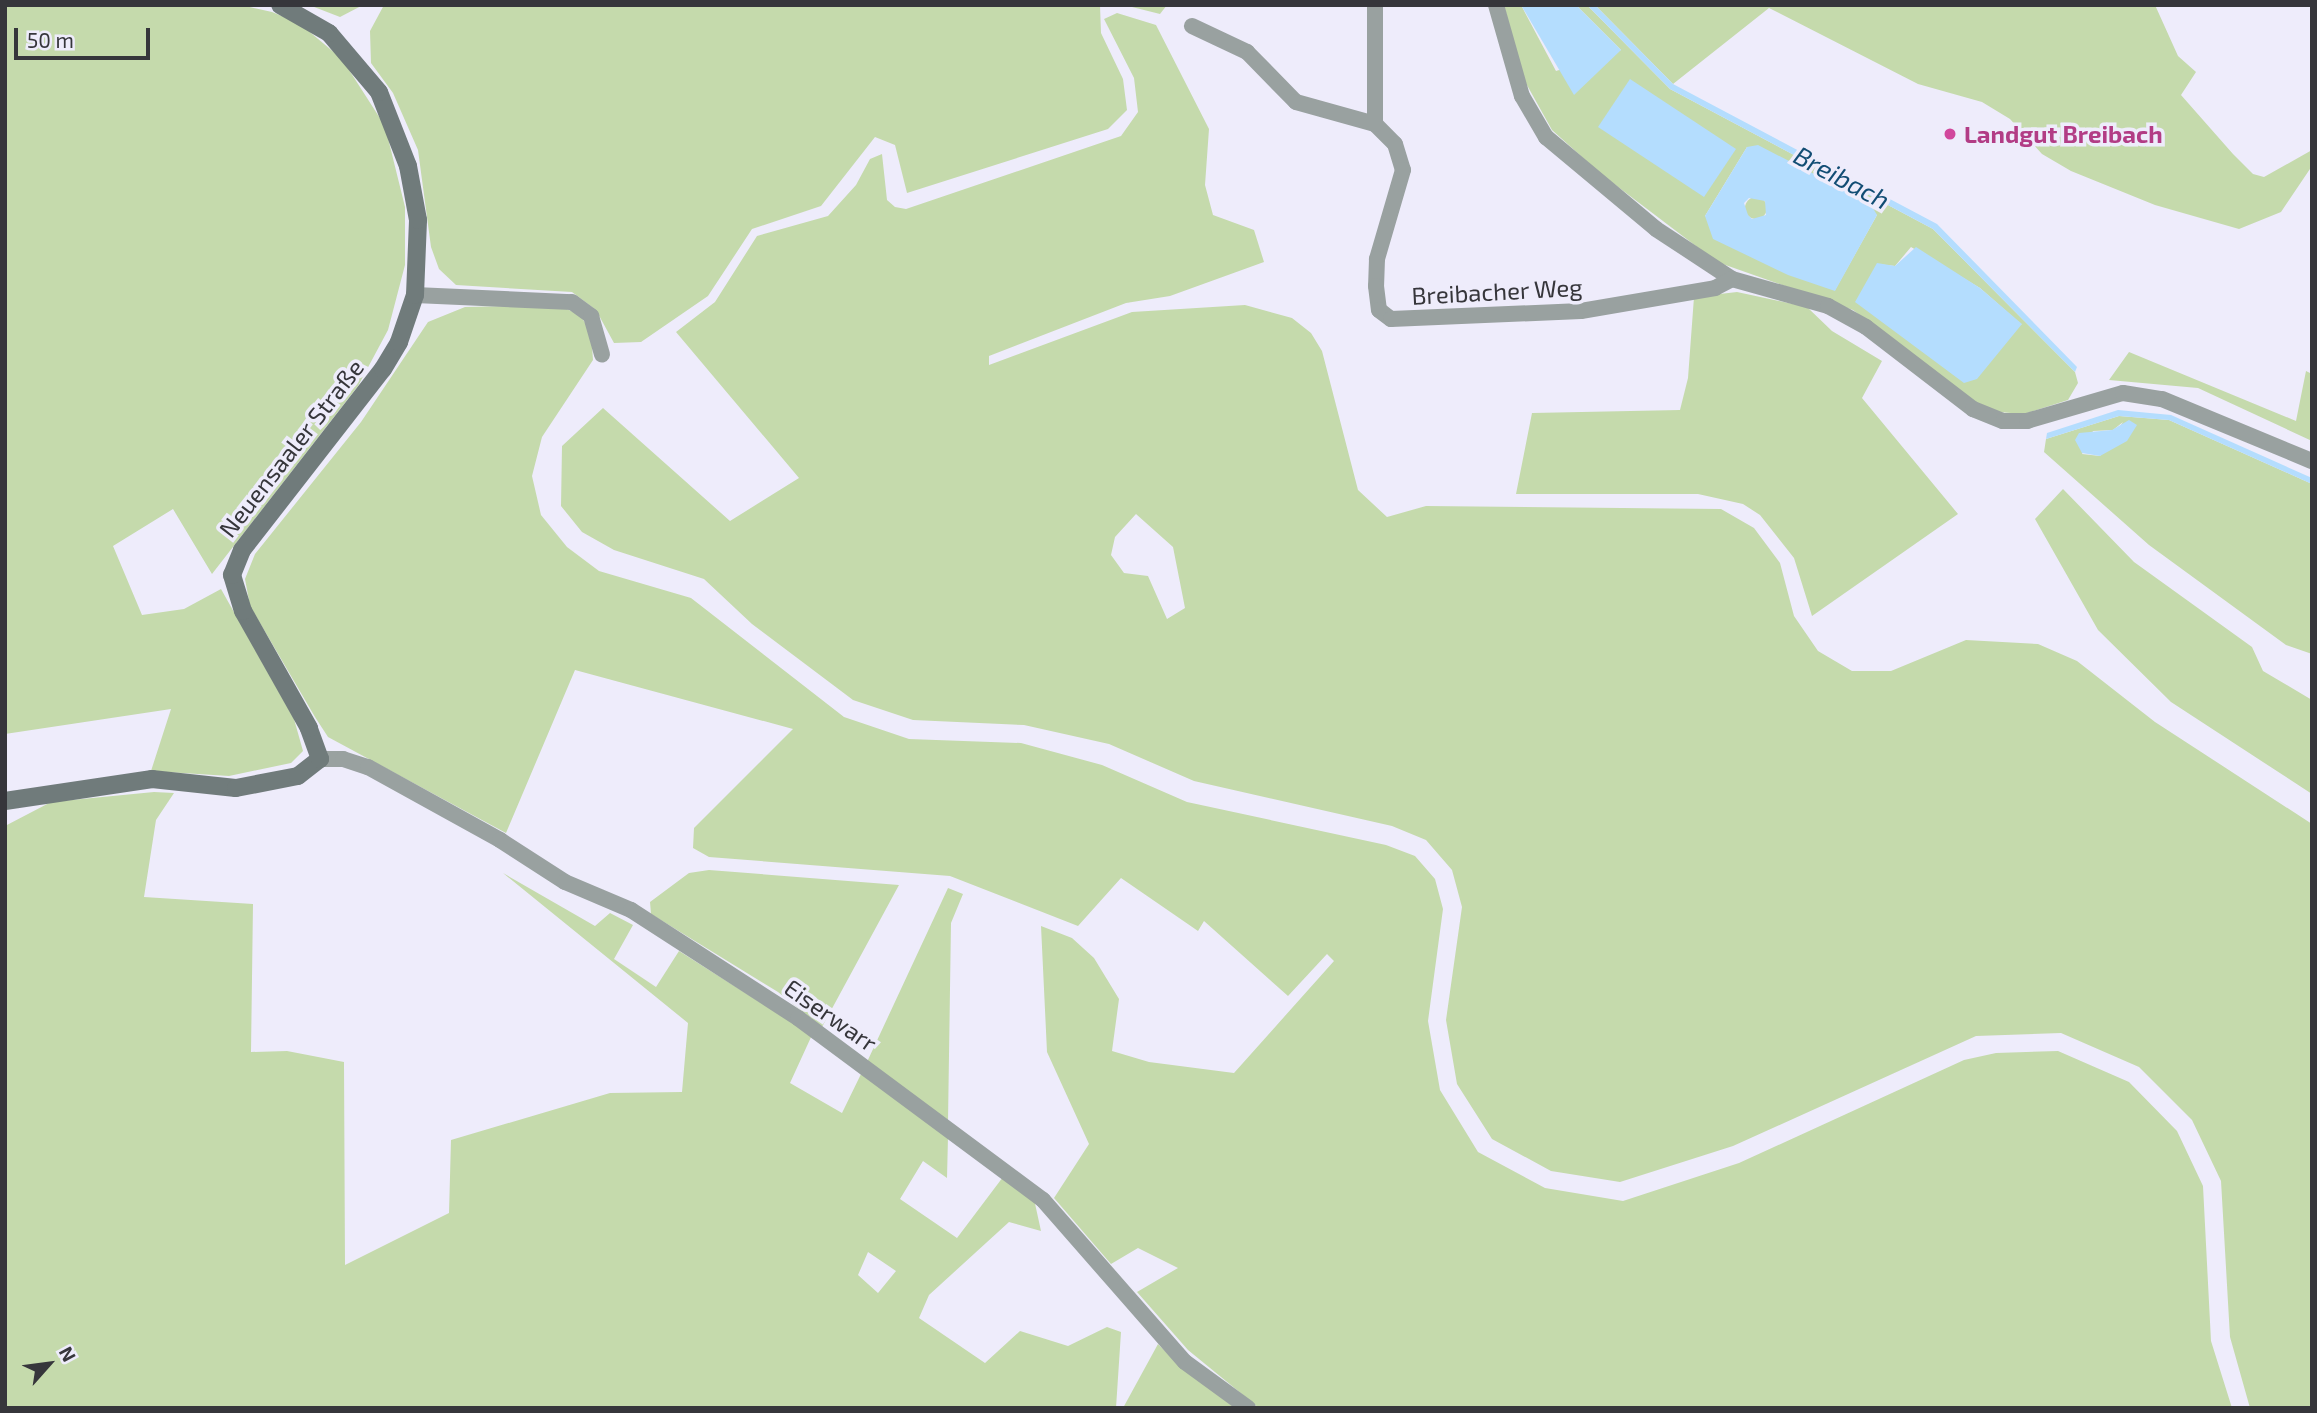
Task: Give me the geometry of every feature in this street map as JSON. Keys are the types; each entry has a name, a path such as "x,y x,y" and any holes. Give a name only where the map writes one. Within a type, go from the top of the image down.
{"street":[{"name":"Neuensaaler Straße","path":"280,5 311,20 345,47 391,116 416,206 415,295 383,369 242,550 233,568 234,592 309,729 320,759"},
{"path":"1192,26 1247,52 1296,102 1375,124 1375,5"},
{"path":"1496,5 1522,96 1546,136 1656,229 1732,279 1828,306 1866,327 1973,409 2003,421 2027,421 2123,393 2162,399 2312,461"},
{"name":"Breibacher Weg","path":"1375,124 1395,144 1403,170 1377,259 1379,310 1391,319 1581,311 1715,288 1732,279"},
{"path":"415,295 572,302 591,316 602,354"},
{"path":"5,801 152,779 236,788 298,776 320,759"},
{"name":"Eiserwarr","path":"320,759 343,759 368,767 500,840 565,882 631,910 798,1018 1043,1200 1185,1362 1248,1408"}],"green space":[{"path":"5,5 241,5 272,12 299,23 342,59 385,126 405,207 405,265 388,330 358,386 212,574 173,509 113,546 142,615 184,609 221,589 294,719 303,751 291,763 229,776 151,771 171,709 5,734"},
{"path":"309,5 363,5 340,17"},
{"path":"384,5 1100,5 1101,33 1123,79 1127,110 1108,129 907,193 895,145 875,137 821,206 752,229 708,296 641,342 614,343 596,310 572,292 456,285 439,269 431,247 418,150 393,93 371,63 370,31"},
{"path":"1124,5 1167,5 1160,14"},
{"path":"1504,5 1521,5 1556,71 1621,50 1576,5 1587,5 1670,89 1933,229 2075,372 2078,383 2068,400 2024,414 1998,412 1974,401 1853,310 1717,262 1601,174 1552,130 1523,78","holes":["1747,147 1877,215 1835,290 1705,216","1911,247 1980,288 2022,325 1877,264 1895,266"]},
{"path":"1595,5 2155,5 2178,56 2196,72 2181,95 2233,154 2253,174 2264,177 2312,150 2312,166 2281,212 2239,229 2155,205 2071,171 2042,154 2010,119 1982,102 1918,84 1769,8 1673,84"},
{"path":"1117,13 1156,25 1209,129 1205,185 1213,215 1254,230 1264,262 1170,296 1126,303 989,356 989,365 1132,312 1245,305 1292,318 1311,333 1322,351 1358,490 1387,517 1426,506 1721,509 1754,528 1780,563 1794,616 1818,651 1852,671 1891,671 1966,640 2038,644 2077,661 2155,722 2312,824 2312,1408 2250,1408 2230,1337 2221,1181 2192,1120 2139,1067 2061,1033 1976,1036 1733,1146 1620,1182 1551,1171 1492,1139 1457,1084 1446,1020 1462,907 1452,870 1426,840 1392,826 1194,781 1109,744 1024,725 913,720 853,700 752,624 704,579 614,550 582,532 561,506 562,446 603,408 730,521 799,478 676,332 715,302 757,236 828,216 856,185 870,159 882,154 887,200 895,207 906,209 1121,136 1138,112 1134,78 1104,19","holes":["1136,514 1173,547 1185,608 1167,619 1148,576 1124,573 1111,555 1115,537"]},
{"path":"1756,197 1764,200 1767,208 1764,216 1756,219 1748,216 1745,208 1748,200"},
{"path":"1737,292 1807,307 1832,331 1882,361 1862,398 1958,514 1812,616 1794,558 1760,515 1743,504 1698,494 1516,494 1532,413 1680,410 1688,378 1694,297"},
{"path":"558,305 580,315 591,332 593,360 542,437 532,476 541,515 567,547 599,571 691,598 844,717 909,739 1021,743 1102,765 1187,802 1386,845 1415,856 1435,879 1443,909 1428,1021 1440,1090 1478,1152 1545,1188 1623,1201 1739,1163 1964,1060 1996,1053 2058,1051 2129,1082 2177,1131 2203,1186 2211,1341 2232,1408 1259,1408 1188,1350 1137,1292 1178,1268 1138,1248 1111,1264 1054,1198 1089,1144 1047,1052 1041,926 1072,938 1094,958 1119,999 1112,1051 1149,1062 1234,1073 1334,961 1327,954 1288,996 1204,921 1198,931 1121,878 1078,926 950,876 709,857 693,848 694,828 793,729 575,670 506,833 328,737 315,717 250,606 245,579 255,554 361,422 428,322 465,307"},
{"path":"2129,352 2296,421 2306,371 2312,374 2312,441 2198,388 2109,380"},
{"path":"2119,416 2169,420 2312,484 2312,654 2286,645 2149,545 2044,452 2046,439","holes":["2123,422 2100,456 2082,454 2093,431 2113,430"]},
{"path":"2063,489 2134,562 2252,647 2263,671 2312,700 2312,794 2171,702 2098,630 2035,519"},
{"path":"154,792 174,793 156,820 144,897 253,904 251,1052 287,1051 344,1062 345,1265 449,1213 451,1140 610,1093 682,1092 688,1023 503,873 595,926 610,913 633,925 614,959 656,987 679,951 812,1035 790,1083 842,1113 862,1072 948,1137 947,1178 923,1161 900,1199 957,1238 1003,1177 1034,1199 1041,1231 1009,1222 929,1295 919,1318 985,1363 1020,1331 1068,1346 1107,1327 1121,1332 1116,1408 5,1408 5,826 51,802","holes":["868,1252 896,1271 878,1293 858,1275"]},
{"path":"709,870 899,885 822,1027 778,992 651,914 650,902 689,873"},
{"path":"948,888 963,894 951,923 948,1122 867,1062"},
{"path":"1158,1344 1181,1367 1235,1408 1123,1408"}],"water":[{"path":"1521,5 1576,5 1621,50 1574,95"},
{"name":"Breibach","path":"1587,5 1595,5 1673,84 1937,224 2077,367 2075,372 1933,229 1670,89"},
{"path":"1630,79 1736,149 1704,197 1598,127"},
{"path":"1758,145 1870,203 1877,215 1835,291 1788,275 1713,239 1705,216 1747,147","holes":["1749,198 1765,201 1766,215 1752,219 1744,203"]},
{"path":"1916,247 1980,288 2022,324 1977,379 1964,383 1855,302 1877,263 1895,266"},
{"path":"2118,410 2171,415 2312,478 2312,484 2169,420 2119,416 2046,439 2047,433"},
{"path":"2129,420 2137,425 2127,441 2100,456 2082,453 2075,440 2079,433 2112,430"}],"place":[{"name":"Landgut Breibach","path":"1950,134"}]}
